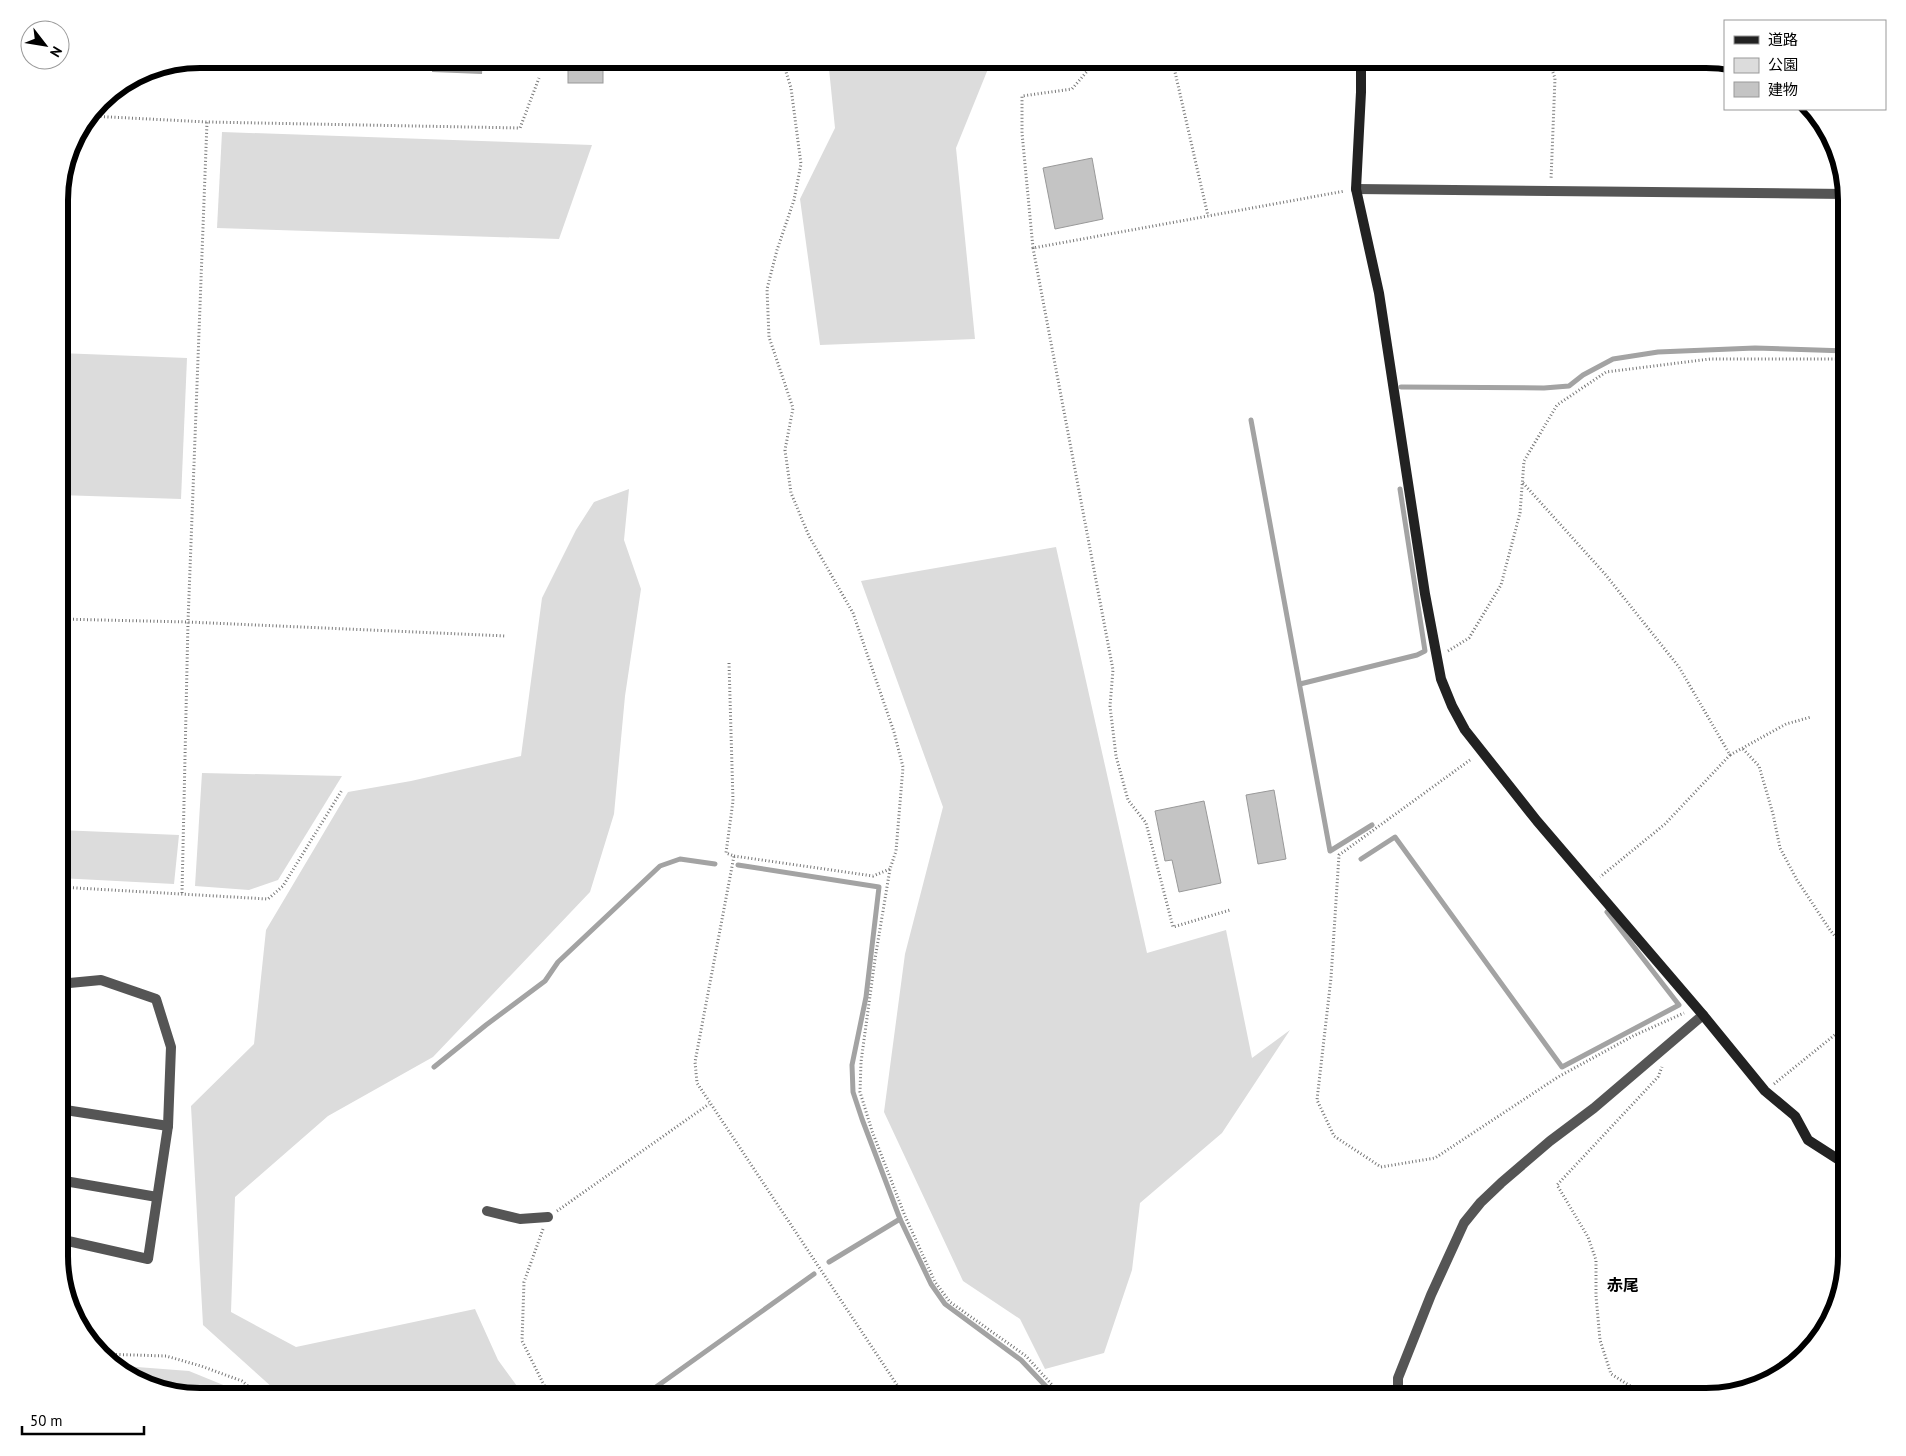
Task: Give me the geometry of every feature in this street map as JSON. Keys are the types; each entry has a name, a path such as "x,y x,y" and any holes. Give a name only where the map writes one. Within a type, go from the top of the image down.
{"street":[{"path":"1361,68 1356,189 1379,293 1425,594 1441,679 1452,706 1465,730 1537,821 1700,1011 1765,1092 1795,1116 1808,1140 1838,1158"},
{"path":"1356,189 1838,194"},
{"path":"68,983 101,980 156,999 171,1047 168,1126 148,1259 68,1241"},
{"path":"1398,1388 1398,1378 1431,1294 1464,1223 1481,1202 1508,1177 1550,1141 1594,1108 1672,1041 1700,1011"},
{"path":"68,1110 168,1126"},
{"path":"68,1182 157,1197"},
{"path":"487,1211 520,1219 548,1217"}],"path":[{"path":"785,68 791,88 801,164 794,200 777,250 767,289 769,337 793,408 785,450 791,493 809,536 853,613 894,732 903,767 896,852 890,869 861,1062 860,1092 872,1131 905,1216 935,1282 950,1302 1026,1356 1056,1388"},
{"path":"1089,68 1072,89 1022,96 1022,133 1033,248 1113,670 1110,706 1116,756 1128,800 1146,823 1173,927 1230,910"},
{"path":"1174,68 1208,216"},
{"path":"1550,191 1555,78 1551,68"},
{"path":"97,116 207,122 520,128 539,78"},
{"path":"182,893 188,622 207,122"},
{"path":"1033,248 1356,189"},
{"path":"1438,658 1469,638 1501,585 1520,513 1524,461 1557,405 1606,372 1710,359 1838,359"},
{"path":"1522,483 1605,574 1679,667 1730,755"},
{"path":"68,619 188,622 506,636"},
{"path":"729,663 733,801 726,853 734,856 873,876 890,869"},
{"path":"1591,884 1665,824 1730,755 1786,724 1811,717"},
{"path":"1743,749 1759,766 1773,814 1780,848 1797,880 1838,940"},
{"path":"1470,760 1339,855 1331,978 1317,1100 1334,1136 1381,1167 1435,1158 1558,1077 1633,1036 1700,1011"},
{"path":"68,887 268,899 283,886 342,790"},
{"path":"734,856 695,1062 697,1083 899,1388"},
{"path":"1765,1092 1838,1032"},
{"path":"1634,1388 1611,1374 1600,1340 1596,1296 1596,1260 1588,1237 1557,1186 1658,1077 1672,1041"},
{"path":"546,1388 522,1341 524,1282 548,1217 710,1104"},
{"path":"111,1354 166,1356 242,1381 250,1388"}],"green space":[{"path":"829,68 988,68 956,148 975,339 820,345 800,199 835,128"},
{"path":"222,132 592,145 559,239 217,228"},
{"path":"68,353 187,358 181,499 68,495"},
{"path":"629,489 624,540 641,589 625,696 614,814 590,892 433,1057 328,1116 235,1197 231,1312 296,1347 475,1309 498,1360 518,1388 273,1388 203,1325 191,1106 254,1044 266,930 348,792 411,781 521,756 542,598 576,530 594,502"},
{"path":"1056,547 1147,953 1226,930 1252,1058 1290,1030 1222,1133 1140,1203 1132,1270 1104,1353 1045,1369 1020,1319 963,1281 884,1112 905,954 943,807 861,581"},
{"path":"202,773 342,776 278,880 249,890 195,886"},
{"path":"68,830 179,835 174,884 68,878"},
{"path":"127,1366 189,1371 231,1388 174,1386 141,1375"}],"shaded area":[{"path":"432,68 482,68 482,74 432,72"}],"building":[{"path":"568,68 603,68 603,83 568,83"},
{"path":"1092,158 1103,219 1055,229 1043,168"},
{"path":"1274,790 1286,859 1258,864 1246,795"},
{"path":"1204,801 1221,883 1179,892 1172,860 1165,861 1155,811"}],"waterway":[{"path":"1401,387 1544,388 1569,386 1583,375 1613,359 1658,352 1755,348 1838,351"},
{"path":"1251,420 1330,851 1372,825"},
{"path":"1300,684 1417,655 1425,651 1400,489"},
{"path":"1361,859 1395,837 1562,1067 1679,1005 1607,912"},
{"path":"434,1067 545,981 558,962 660,866 680,859 715,864"},
{"path":"738,865 879,887 866,997 852,1065 853,1092 900,1219 829,1262"},
{"path":"900,1219 931,1284 945,1304 1021,1360 1047,1388"},
{"path":"655,1388 814,1274"}],"district":[{"name":"赤尾","path":"1623,1285"}]}
